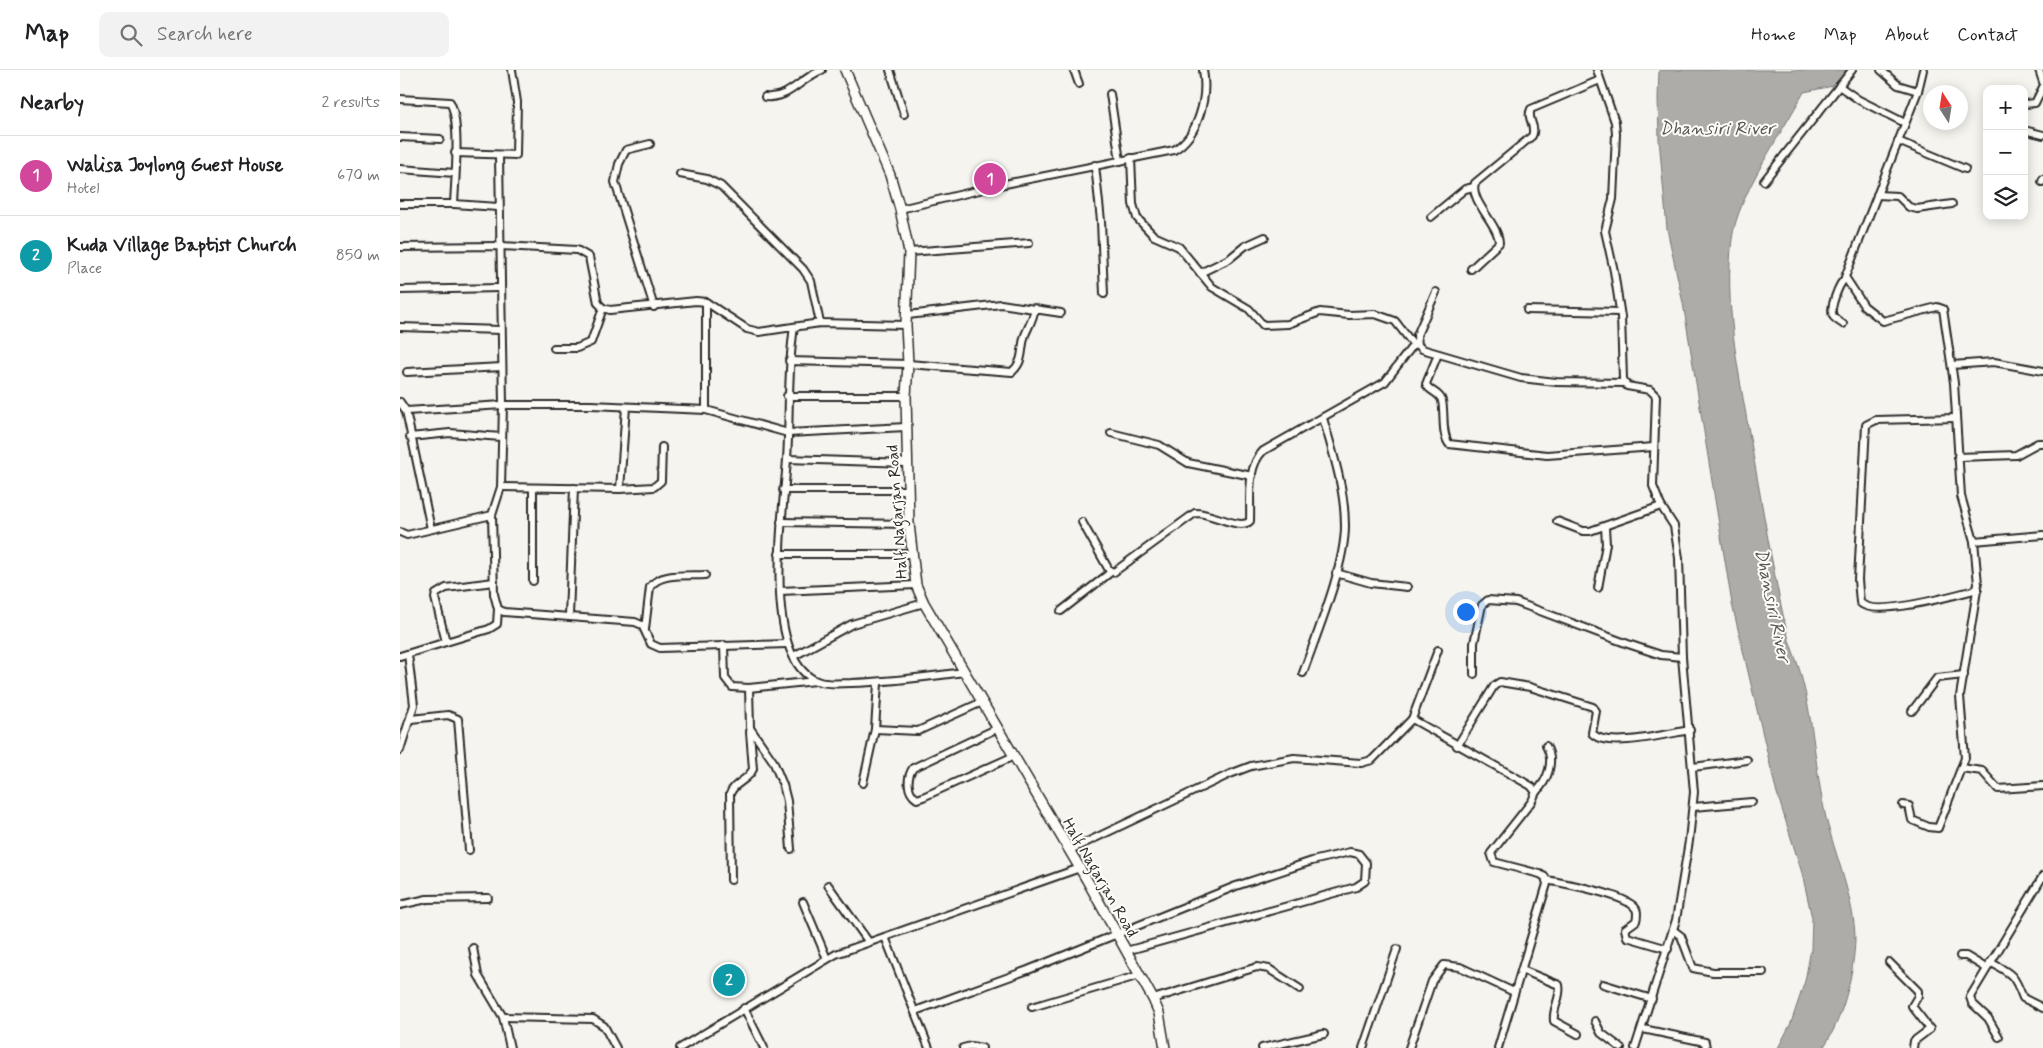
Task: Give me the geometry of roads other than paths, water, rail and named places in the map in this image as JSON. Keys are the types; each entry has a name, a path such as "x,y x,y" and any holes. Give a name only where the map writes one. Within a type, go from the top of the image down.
{"main road":[{"name":"Half Nagarjan Road","path":"845,70 890,175 900,209 908,252 906,427 909,524 916,585 924,603 1070,850 1153,998 1159,1013 1165,1048"}],"street":[{"path":"455,153 499,156 516,155 517,102 512,70"},
{"path":"764,97 782,96 810,75 822,70"},
{"path":"890,70 904,114"},
{"path":"1074,70 1079,84"},
{"path":"900,209 1004,184 1174,150 1190,137 1204,98 1203,70"},
{"path":"1597,70 1615,122 1612,199 1605,231 1614,271 1620,312 1625,383"},
{"path":"1764,181 1852,70"},
{"path":"1881,70 1898,85 1918,91"},
{"path":"1843,324 1833,316 1832,310 1839,285 1845,279 1918,91 1923,70"},
{"path":"2039,70 2043,76 2043,82"},
{"path":"1471,269 1500,243 1475,194 1475,183 1532,136 1534,128 1530,116 1531,109 1600,80"},
{"path":"1839,86 1859,100 1905,123"},
{"path":"2028,104 2035,103 2043,87"},
{"path":"1110,94 1120,161"},
{"path":"400,99 450,102 454,114 454,204"},
{"path":"2028,131 2043,135"},
{"path":"400,137 440,139"},
{"path":"1898,141 1965,169"},
{"path":"650,144 626,150 619,164 615,182 654,307"},
{"path":"400,656 497,624 498,608 494,582 492,515 501,488 503,405 498,207 499,156"},
{"path":"1131,158 1133,204 1137,218 1154,236 1179,246 1212,287 1249,309 1263,324 1288,324 1320,312 1343,315 1375,314 1395,322 1422,349 1438,354 1521,378 1556,382 1625,383 1631,387 1650,390 1656,396 1653,486 1661,506 1675,530 1679,558 1682,657 1693,768 1693,807 1689,841 1673,930 1643,1029 1635,1048"},
{"path":"1094,166 1102,228 1104,294"},
{"path":"400,169 455,173"},
{"path":"680,174 707,179 721,186 792,256 811,282 820,323"},
{"path":"1431,217 1465,188 1474,187"},
{"path":"1877,195 1901,197 1909,207 1917,209 1952,204"},
{"path":"400,204 454,204 498,207"},
{"path":"1200,273 1229,259 1245,246 1265,237"},
{"path":"908,252 1029,243"},
{"path":"400,248 500,246 577,250 587,254 592,264 598,303 603,308 610,310 654,307 696,301 706,302 747,329 764,332 820,323 907,320 1000,304 1061,313"},
{"path":"1845,279 1864,306 1883,320 1941,308 1944,313 1952,365 1961,496 1974,541 1978,590 1960,705 1965,758 1938,828 1929,827 1912,820 1909,806 1903,805"},
{"path":"400,290 500,288"},
{"path":"1061,611 1111,572 1116,571 1195,513 1211,514 1240,525 1247,524 1250,521 1252,476 1256,458 1263,450 1385,382 1415,342 1436,292"},
{"path":"706,302 706,410"},
{"path":"554,348 578,348 591,342 603,308"},
{"path":"789,361 908,364 1012,372 1022,360 1024,336 1033,322 1035,308"},
{"path":"1527,310 1620,312"},
{"path":"400,327 501,330"},
{"path":"794,327 789,361 787,396 788,433 779,554 780,591 782,616 788,644 803,670 816,681"},
{"path":"1438,354 1426,384 1442,400 1446,438 1449,444 1547,455 1654,447"},
{"path":"1952,365 1994,362 2043,371"},
{"path":"407,372 502,367"},
{"path":"787,396 906,396"},
{"path":"400,402 406,411 431,529"},
{"path":"406,411 503,405 626,407 706,410 788,433 906,427"},
{"path":"620,489 626,407"},
{"path":"1303,673 1336,572 1345,537 1345,519 1339,475 1323,418"},
{"path":"1956,418 1876,420 1866,425 1858,580 1860,602 1869,607 1911,605 1978,590"},
{"path":"410,437 450,432 501,437"},
{"path":"1111,434 1159,445 1188,463 1252,476"},
{"path":"1958,457 2016,455 2038,443 2043,443"},
{"path":"501,488 620,489 654,487 661,481 662,447"},
{"path":"787,459 908,463"},
{"path":"533,488 533,581"},
{"path":"569,616 574,488"},
{"path":"783,490 909,490"},
{"path":"1557,521 1586,532 1661,506"},
{"path":"400,532 407,535 492,515"},
{"path":"781,522 909,524"},
{"path":"1082,522 1104,563 1111,572"},
{"path":"1598,588 1606,544 1604,527"},
{"path":"1974,541 2043,535"},
{"path":"779,554 912,554"},
{"path":"1336,572 1370,583 1407,587"},
{"path":"645,630 650,587 653,583 664,577 705,575"},
{"path":"446,642 435,598 436,594 446,588 494,582"},
{"path":"780,591 916,585"},
{"path":"1474,674 1474,643 1482,605 1488,600 1516,602 1636,647 1661,655 1682,657"},
{"path":"794,656 852,624 924,603"},
{"path":"498,608 504,612 635,622 642,625 651,644 660,648 788,644"},
{"path":"724,645 725,678 732,687 749,688 816,681 825,683 878,683 964,672"},
{"path":"1070,850 1230,774 1251,766 1302,758 1368,762 1401,732 1412,719 1438,650"},
{"path":"400,750 411,719 413,695 408,654"},
{"path":"1912,711 1937,678 1964,675"},
{"path":"1456,746 1494,686 1500,682 1530,687 1593,707 1596,711 1592,733 1596,737 1610,741 1690,730"},
{"path":"863,783 875,730 878,683"},
{"path":"731,880 730,794 732,787 751,774 753,769 749,688"},
{"path":"875,730 918,731 982,702"},
{"path":"411,719 448,715 458,720 469,850"},
{"path":"1412,719 1456,746 1531,786 1536,792"},
{"path":"750,728 773,762 783,786 787,801 791,849"},
{"path":"998,728 913,768 910,773 909,786 911,794 917,799 1014,756"},
{"path":"1546,746 1551,756 1544,782 1532,801 1494,849 1491,856 1494,862 1540,874 1546,880 1608,894 1623,900 1634,907 1636,913 1636,921 1625,929 1627,937 1668,949"},
{"path":"1693,768 1747,760"},
{"path":"1961,768 1982,771 1998,789 2043,786"},
{"path":"1693,807 1752,802"},
{"path":"915,1011 1028,970 1117,935 1200,899 1312,861 1355,852 1366,863 1364,881 1356,887 1126,951"},
{"path":"680,1048 827,959 868,942 885,938 1080,868"},
{"path":"1999,1037 1988,1018 1972,1003 1970,998 1986,968 2043,876"},
{"path":"1498,1048 1522,970 1546,880"},
{"path":"828,884 868,942"},
{"path":"400,905 427,899 488,898"},
{"path":"803,902 827,959"},
{"path":"1673,930 1680,936 1693,968 1713,972 1763,972"},
{"path":"885,938 929,1048"},
{"path":"473,948 478,975 503,1017 510,1048"},
{"path":"1363,1048 1397,949"},
{"path":"1960,956 1966,956 1986,968"},
{"path":"1889,962 1918,991 1918,996 1912,1006 1930,1029 1914,1041 1913,1048"},
{"path":"1990,962 2011,975 2019,985 2023,998 2043,1008"},
{"path":"1409,1048 1432,981 1444,965 1460,967 1514,992"},
{"path":"1153,998 1257,967 1269,969 1300,989"},
{"path":"1522,970 1559,985 1560,991 1553,1012 1554,1021 1578,1034"},
{"path":"1032,1007 1140,975"},
{"path":"1603,984 1652,1000"},
{"path":"744,1008 764,1048"},
{"path":"503,1017 593,1018 604,1026 616,1048"},
{"path":"1595,1021 1602,1033 1621,1048"},
{"path":"1643,1029 1705,1042 1706,1048"},
{"path":"1262,1048 1324,1034"},
{"path":"963,1048 971,1046 982,1048"}],"water":[{"name":"Dhansiri River","path":"1659,70 1853,70 1838,85 1804,92 1762,164 1743,203 1732,239 1730,263 1733,336 1771,555 1787,634 1805,693 1826,818 1848,894 1854,925 1854,953 1850,981 1842,1010 1823,1048 1778,1048 1791,1023 1805,981 1811,949 1812,918 1802,873 1776,790 1732,604 1683,303 1667,229 1659,139"}],"place":[{"name":"Walisa Joylong Guest House","path":"990,179"},
{"name":"Kuda Village Baptist Church","path":"729,980"}]}
